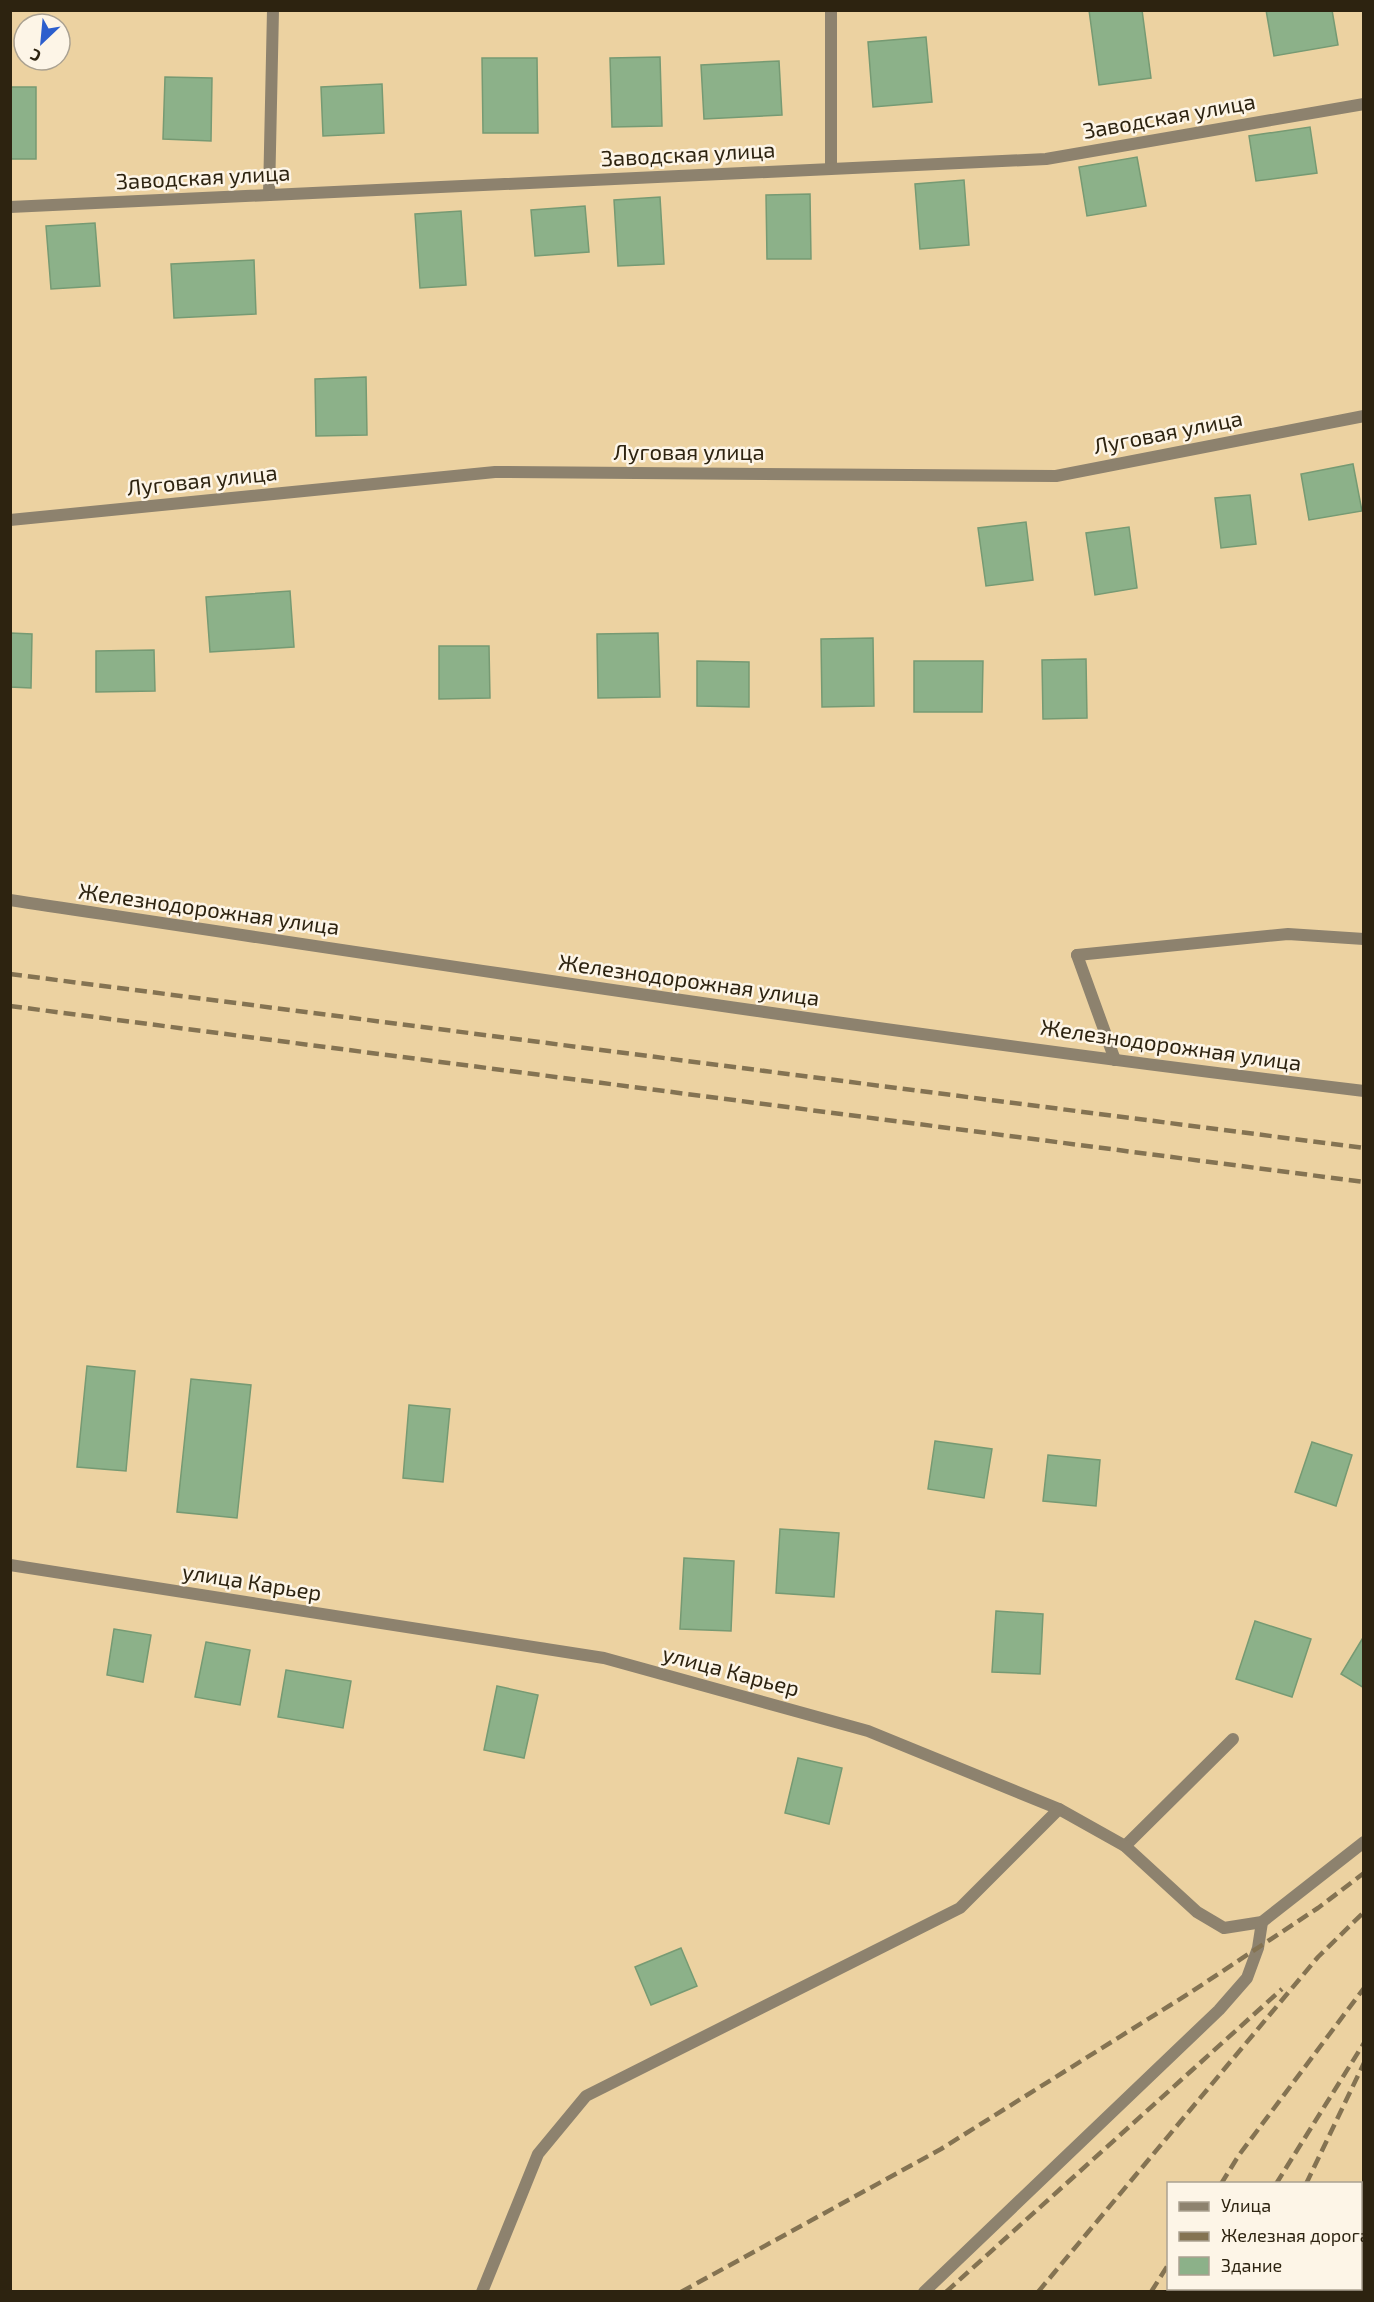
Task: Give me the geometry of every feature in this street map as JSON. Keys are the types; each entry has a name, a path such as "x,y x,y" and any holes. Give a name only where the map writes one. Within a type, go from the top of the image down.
{"street":[{"path":"269,195 273,10"},
{"path":"831,10 831,168"},
{"name":"Заводская улица","path":"10,207 1046,159 1364,104"},
{"name":"Луговая улица","path":"10,520 495,472 1056,476 1364,416"},
{"name":"Железнодорожная улица","path":"10,900 690,1002 1364,1092"},
{"path":"1115,1060 1077,955 1288,934 1364,939"},
{"name":"улица Карьер","path":"10,1565 604,1658 868,1731 1059,1809 1125,1846 1197,1912 1224,1928 1262,1922 1364,1842"},
{"path":"1125,1846 1233,1739"},
{"path":"482,2292 538,2154 586,2096 960,1908 1059,1809"},
{"path":"924,2292 1219,2010 1247,1978 1258,1948 1262,1922"}],"building":[{"path":"1089,10 1142,10 1151,78 1099,85"},
{"path":"1266,10 1332,10 1338,45 1274,56"},
{"path":"926,37 932,102 873,107 868,42"},
{"path":"660,57 662,126 612,127 610,58"},
{"path":"482,58 537,58 538,133 483,133"},
{"path":"779,61 782,115 704,119 701,65"},
{"path":"165,77 212,78 211,141 163,139"},
{"path":"382,84 384,133 323,136 321,87"},
{"path":"10,87 36,87 36,159 10,159"},
{"path":"1310,127 1317,173 1256,181 1249,136"},
{"path":"1137,157 1146,206 1087,216 1079,167"},
{"path":"964,180 969,245 920,249 915,184"},
{"path":"810,194 811,259 767,259 766,195"},
{"path":"660,197 664,264 618,266 614,200"},
{"path":"585,206 589,252 535,256 531,210"},
{"path":"461,211 466,285 420,288 415,214"},
{"path":"95,223 100,286 51,289 46,226"},
{"path":"254,260 256,314 174,318 171,264"},
{"path":"366,377 367,435 316,436 315,379"},
{"path":"1353,464 1362,511 1309,520 1301,474"},
{"path":"1250,495 1256,544 1221,548 1215,498"},
{"path":"1026,522 1033,580 986,586 978,528"},
{"path":"1129,527 1137,588 1095,595 1086,533"},
{"path":"290,591 294,647 210,652 206,597"},
{"path":"10,633 32,634 31,688 10,687"},
{"path":"658,633 660,697 598,698 597,634"},
{"path":"873,638 874,706 822,707 821,639"},
{"path":"439,646 489,646 490,698 439,699"},
{"path":"154,650 155,691 96,692 96,651"},
{"path":"1086,659 1087,718 1043,719 1042,660"},
{"path":"697,661 749,662 749,707 697,706"},
{"path":"914,661 983,661 982,712 914,712"},
{"path":"87,1366 135,1371 126,1471 77,1467"},
{"path":"191,1379 251,1385 237,1518 177,1512"},
{"path":"409,1405 450,1409 443,1482 403,1478"},
{"path":"935,1441 992,1449 984,1498 928,1489"},
{"path":"1312,1442 1352,1455 1336,1506 1295,1492"},
{"path":"1048,1455 1100,1460 1096,1506 1043,1501"},
{"path":"780,1529 839,1533 834,1597 776,1593"},
{"path":"684,1558 734,1561 731,1631 680,1629"},
{"path":"996,1611 1043,1614 1040,1674 992,1672"},
{"path":"1255,1621 1311,1639 1292,1697 1236,1679"},
{"path":"114,1629 151,1635 143,1682 107,1675"},
{"path":"1364,1636 1364,1688 1341,1674"},
{"path":"206,1642 250,1650 240,1705 195,1697"},
{"path":"286,1670 351,1681 343,1728 278,1717"},
{"path":"497,1686 538,1695 524,1758 484,1750"},
{"path":"798,1758 842,1768 829,1824 785,1813"},
{"path":"681,1948 697,1986 651,2005 635,1967"}],"railway":[{"path":"10,974 1364,1148"},
{"path":"10,1006 1364,1182"},
{"path":"681,2292 941,2149 1188,1994 1318,1908 1364,1873"},
{"path":"1038,2292 1318,1957 1364,1912"},
{"path":"1222,2182 1239,2155 1364,1988"},
{"path":"946,2292 1282,1989"},
{"path":"1277,2182 1364,2043"},
{"path":"1307,2182 1364,2063"},
{"path":"1151,2292 1167,2267"}]}
